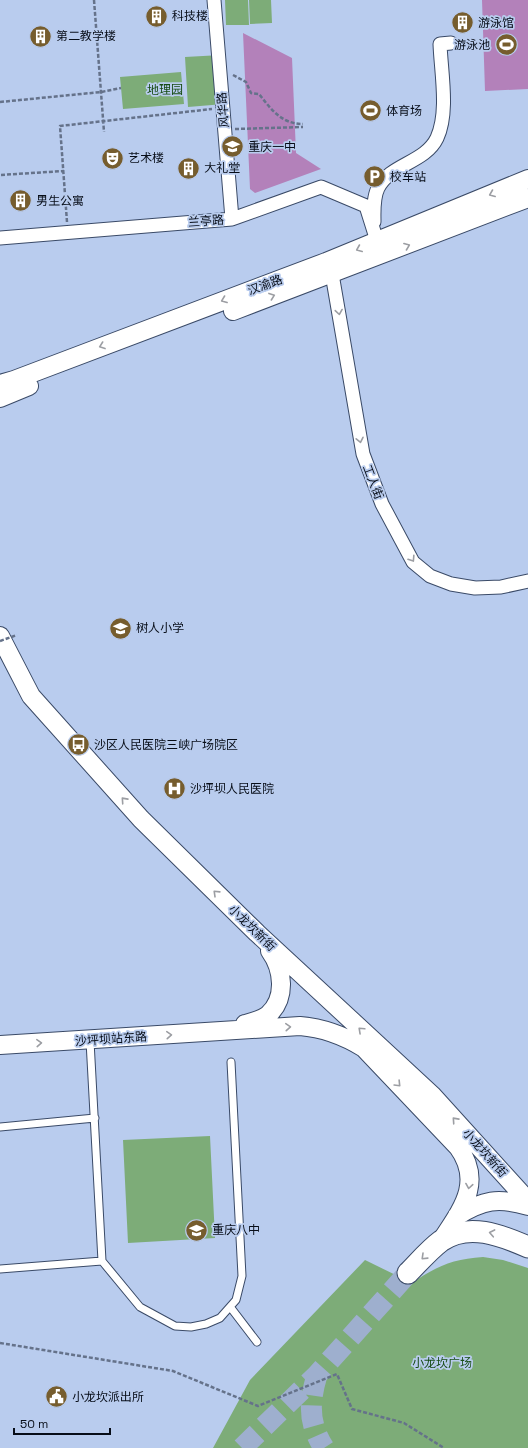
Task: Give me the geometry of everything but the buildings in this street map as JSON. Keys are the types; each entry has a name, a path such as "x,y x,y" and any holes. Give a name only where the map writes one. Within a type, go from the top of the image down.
{"main road":[{"name":"汉渝路","path":"0,384 326,262 376,235 528,179"},
{"name":"汉渝路","path":"0,398 332,274 528,198"},
{"name":"小龙坎新街","path":"9,635 31,696 141,819 257,933 432,1095 528,1201"},
{"path":"0,657 31,696"},
{"path":"221,1031 256,1021 268,1015 279,996 281,971 277,961 257,933"},
{"name":"小龙坎新街","path":"221,1031 300,1026 318,1027 348,1038 364,1048 458,1147 465,1157 469,1169 470,1183 467,1197 441,1241"},
{"name":"沙坪坝站东路","path":"0,1045 90,1041 221,1031"},
{"path":"456,1217 475,1206 491,1201 508,1200 528,1206"},
{"path":"408,1273 441,1241 456,1234 469,1231 501,1235 528,1247"}],"street":[{"name":"风华路","path":"214,0 232,219"},
{"path":"376,235 375,199 378,188 390,174 426,152 437,139 443,120 440,44 451,43"},
{"name":"兰亭路","path":"0,238 232,219 321,187 366,206 376,235"},
{"name":"工人街","path":"332,274 363,454 382,504 413,562 430,576 450,584 475,588 501,587 528,581"}],"lane":[{"path":"90,1041 102,1261 140,1307 175,1326 192,1327 206,1324 220,1318 231,1308 240,1289 242,1276 231,1062"},
{"path":"0,1127 95,1118"},
{"path":"0,1268 102,1261"},
{"path":"231,1308 257,1342"}],"path":[{"path":"94,0 104,132"},
{"path":"227,71 246,82 251,93 259,94 282,119 303,125 297,128 245,128"},
{"path":"0,102 101,92 121,88"},
{"path":"68,232 60,126 223,108"},
{"path":"1,175 64,171"},
{"path":"0,641 9,635"},
{"path":"0,1343 173,1371 258,1406 338,1374 352,1409 404,1423 444,1448"}],"green space":[{"path":"225,0 248,0 249,25 226,25"},
{"path":"249,0 271,0 272,23 250,24"},
{"path":"221,55 224,104 188,107 185,57"},
{"name":"地理园","path":"181,72 184,104 123,109 120,77"},
{"path":"210,1136 215,1238 128,1243 123,1140"},
{"name":"小龙坎广场","path":"483,1257 503,1260 528,1268 528,1448 213,1448 250,1380 365,1260 412,1283 429,1272 446,1264"}],"shaded area":[{"name":"游泳池","path":"482,0 528,0 528,89 485,91"},
{"path":"243,33 292,58 296,153 321,169 255,193 250,189"}],"tunnel":[{"path":"242,1448 317,1375 408,1273"},
{"path":"317,1375 311,1403 315,1430 324,1448"}],"place":[{"name":"科技楼","path":"157,16"},
{"name":"游泳馆","path":"462,23"},
{"name":"第二教学楼","path":"41,36"},
{"name":"游泳池","path":"506,45"},
{"name":"体育场","path":"371,111"},
{"name":"重庆一中","path":"232,147"},
{"name":"艺术楼","path":"113,158"},
{"name":"大礼堂","path":"188,168"},
{"name":"校车站","path":"375,177"},
{"name":"男生公寓","path":"21,201"},
{"name":"树人小学","path":"120,628"},
{"name":"沙区人民医院三峡广场院区","path":"79,745"},
{"name":"沙坪坝人民医院","path":"175,789"},
{"name":"重庆八中","path":"197,1230"},
{"name":"小龙坎派出所","path":"57,1397"}]}
